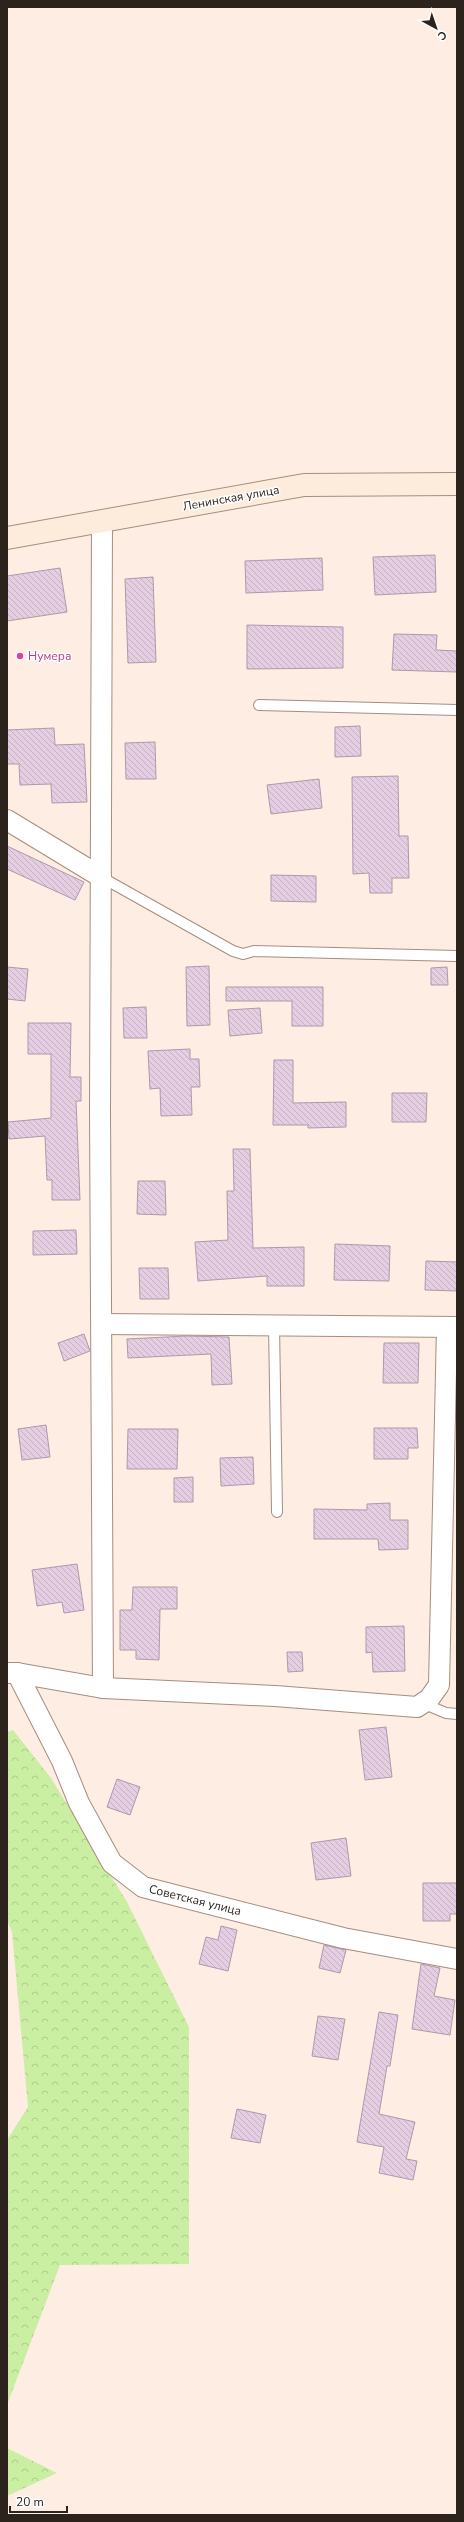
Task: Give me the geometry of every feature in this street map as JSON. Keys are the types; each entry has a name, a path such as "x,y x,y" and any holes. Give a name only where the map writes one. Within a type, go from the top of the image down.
{"street":[{"name":"Ленинская улица","path":"7,538 304,485 457,484"},
{"path":"102,522 97,641 101,877 103,1688"},
{"path":"7,820 101,877"},
{"path":"16,1677 103,1688 274,1696 417,1707 439,1685 452,1327 274,1324 102,1324"},
{"name":"Советская улица","path":"16,1677 62,1761 79,1803 112,1863 143,1887 343,1938 457,1959"}],"lane":[{"path":"259,705 457,710"},
{"path":"101,877 233,951 243,954 254,951 457,956"},
{"path":"274,1324 277,1512"},
{"path":"422,1703 446,1713 457,1714"}],"green space":[{"path":"13,1730 51,1778 127,1902 189,2027 189,2264 60,2265 7,2405 7,2140 28,2107 12,1932 7,1920 7,1732"},
{"path":"7,2448 57,2473 7,2496"}],"building":[{"path":"435,555 436,592 375,595 373,557"},
{"path":"322,558 323,590 246,593 245,561"},
{"path":"60,568 67,612 7,621 7,576"},
{"path":"153,577 156,662 128,663 125,579"},
{"path":"247,625 343,627 343,668 247,669"},
{"path":"394,634 437,635 436,650 457,651 457,672 392,670"},
{"path":"360,726 361,756 335,757 335,727"},
{"path":"54,728 55,745 84,744 87,802 52,803 51,784 20,785 19,764 7,764 7,730"},
{"path":"155,742 156,779 126,779 125,743"},
{"path":"398,776 399,836 408,836 409,878 392,878 392,893 370,893 369,873 353,874 352,777"},
{"path":"319,779 322,808 271,814 267,785"},
{"path":"7,846 84,882 75,900 7,869"},
{"path":"271,875 316,876 316,902 271,901"},
{"path":"209,966 210,1025 187,1026 186,967"},
{"path":"7,967 28,969 25,1001 7,999"},
{"path":"447,967 448,985 431,985 431,968"},
{"path":"226,987 323,987 323,1026 292,1026 292,1001 226,1001"},
{"path":"146,1007 147,1038 124,1038 123,1008"},
{"path":"260,1008 262,1033 230,1036 228,1010"},
{"path":"28,1023 71,1023 70,1077 81,1077 81,1101 76,1101 80,1200 52,1200 52,1180 47,1180 45,1136 9,1139 8,1122 51,1118 51,1054 28,1054"},
{"path":"190,1049 190,1059 199,1059 200,1087 191,1087 192,1115 161,1116 160,1088 150,1089 148,1051"},
{"path":"274,1060 293,1060 293,1103 346,1102 346,1127 308,1128 308,1125 273,1125"},
{"path":"392,1093 427,1093 426,1122 392,1122"},
{"path":"233,1149 250,1149 253,1248 304,1247 304,1286 267,1286 267,1276 198,1281 195,1242 228,1240 227,1191 234,1191"},
{"path":"138,1181 165,1181 166,1215 137,1214"},
{"path":"76,1230 77,1254 33,1255 33,1231"},
{"path":"335,1244 390,1246 389,1281 334,1280"},
{"path":"426,1261 457,1262 457,1291 425,1290"},
{"path":"139,1268 168,1268 169,1299 140,1299"},
{"path":"84,1334 90,1351 64,1361 58,1343"},
{"path":"186,1336 229,1337 232,1384 212,1385 211,1354 128,1358 127,1339"},
{"path":"384,1343 419,1343 418,1383 383,1383"},
{"path":"46,1425 50,1457 22,1460 18,1429"},
{"path":"374,1428 417,1428 418,1448 408,1448 408,1459 374,1459"},
{"path":"128,1429 178,1429 177,1469 127,1469"},
{"path":"253,1457 254,1484 221,1486 220,1458"},
{"path":"193,1477 193,1502 174,1502 174,1478"},
{"path":"390,1503 390,1520 408,1520 408,1549 379,1550 378,1539 314,1539 314,1509 367,1510 367,1504"},
{"path":"77,1564 84,1610 64,1613 62,1602 37,1606 32,1570"},
{"path":"133,1587 177,1587 177,1609 160,1609 159,1660 136,1659 136,1650 120,1650 120,1610 132,1610"},
{"path":"404,1626 405,1671 373,1672 372,1652 366,1653 366,1627"},
{"path":"287,1652 302,1652 303,1671 288,1672"},
{"path":"386,1727 392,1777 365,1780 359,1730"},
{"path":"117,1779 140,1787 130,1815 107,1807"},
{"path":"346,1838 351,1876 316,1880 311,1843"},
{"path":"423,1883 457,1883 457,1914 450,1914 450,1921 423,1921"},
{"path":"221,1926 237,1930 228,1971 199,1964 206,1937 218,1940"},
{"path":"324,1945 346,1950 340,1973 319,1968"},
{"path":"421,1964 440,1968 434,1996 455,2000 450,2035 412,2029"},
{"path":"379,2012 398,2015 390,2066 387,2066 379,2114 415,2122 406,2159 417,2161 413,2180 379,2173 384,2147 357,2142"},
{"path":"318,2016 345,2019 338,2060 312,2056"},
{"path":"237,2109 266,2115 260,2143 231,2138"}],"place":[{"name":"Нумера","path":"20,656"}]}
